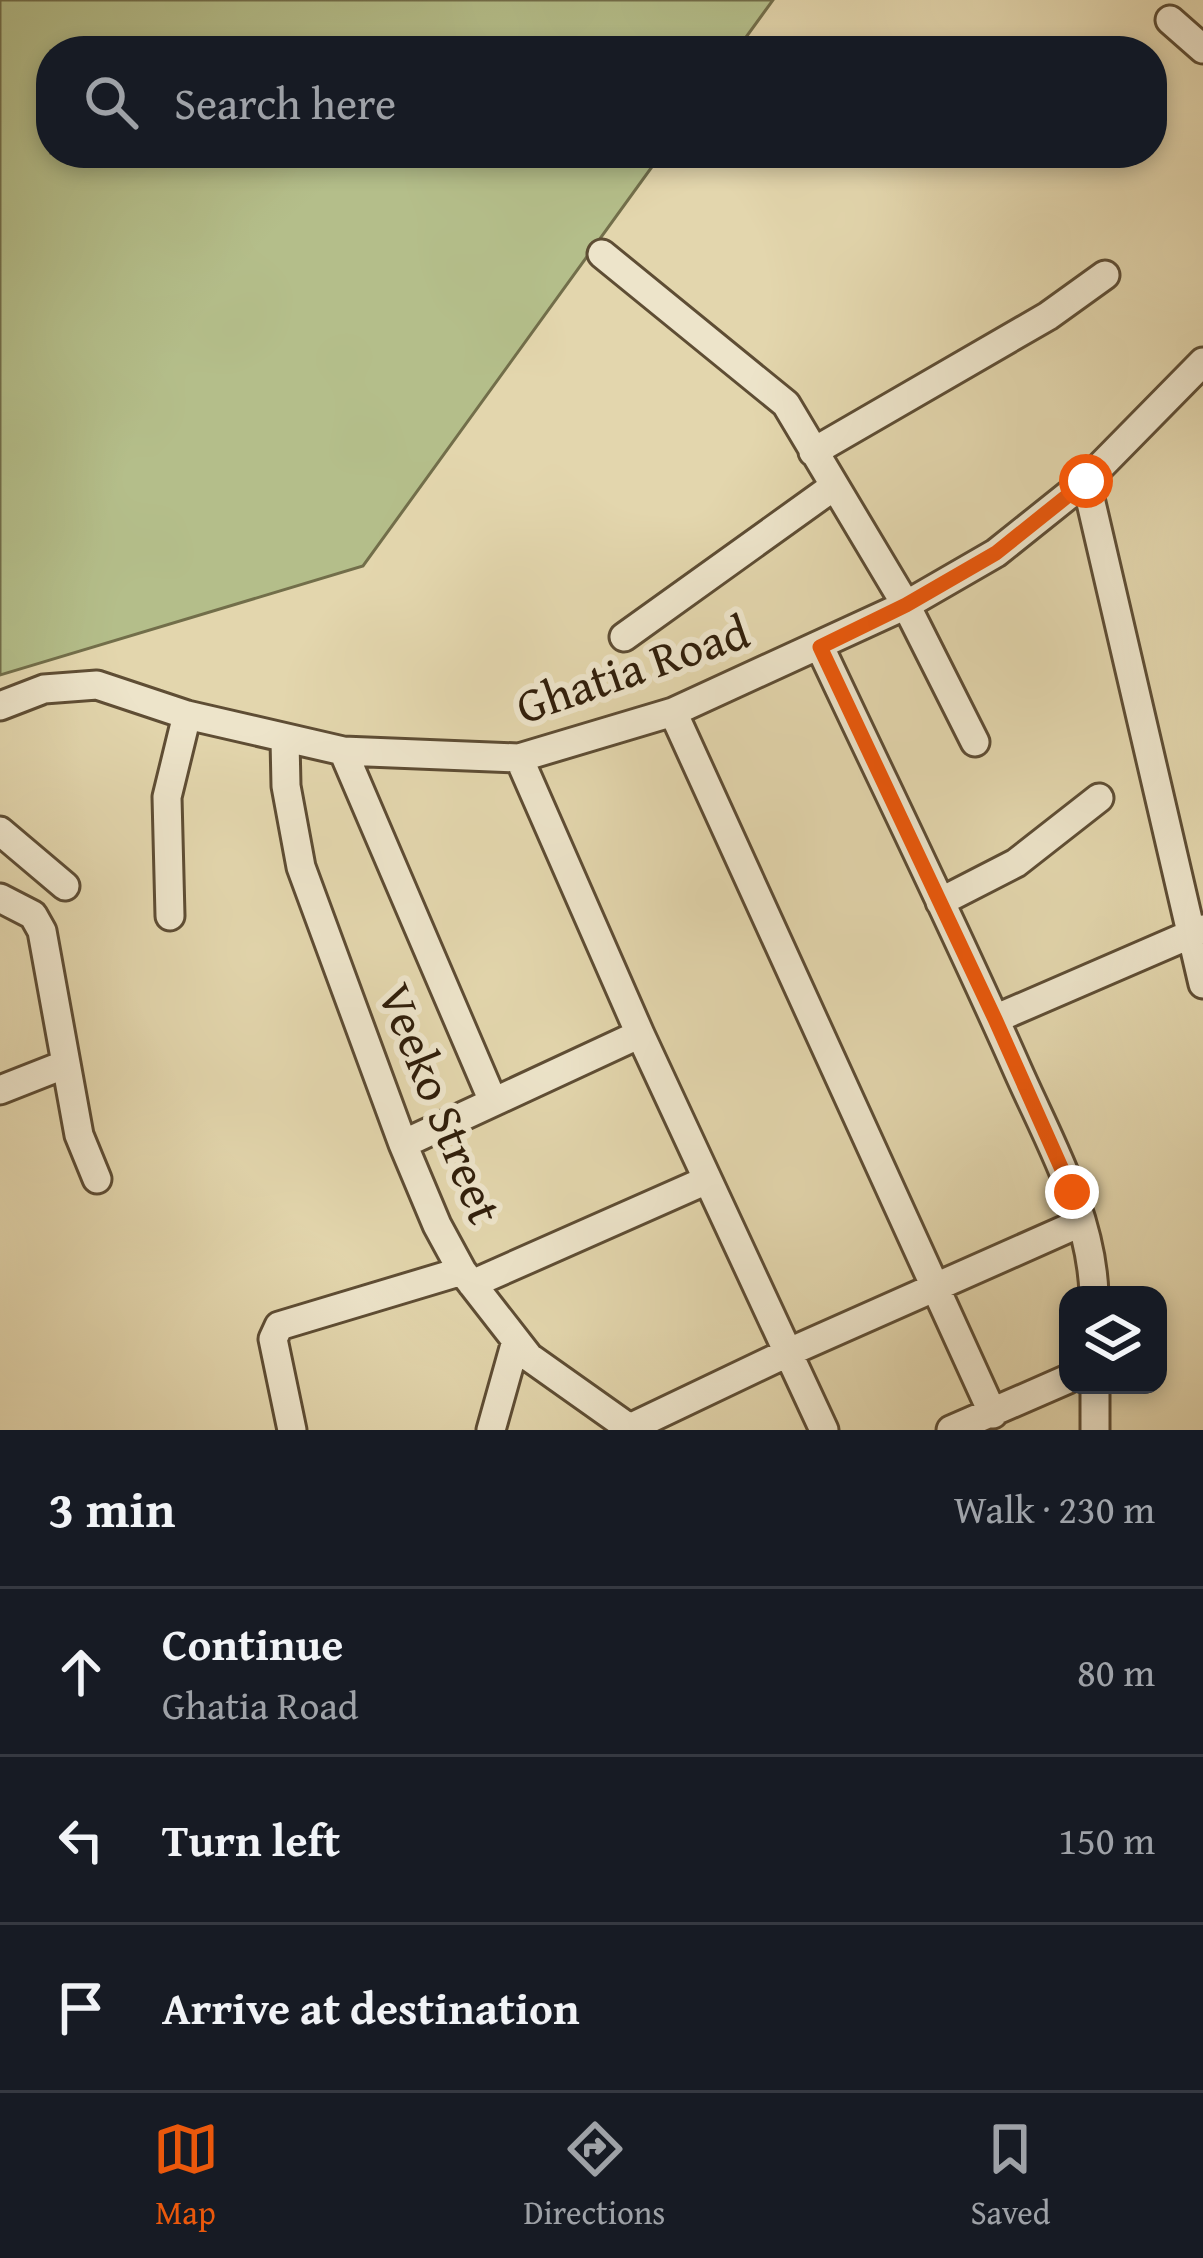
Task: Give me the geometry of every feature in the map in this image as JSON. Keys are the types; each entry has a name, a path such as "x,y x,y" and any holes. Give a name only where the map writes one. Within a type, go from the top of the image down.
{"street":[{"path":"1170,20 1203,49"},
{"path":"602,254 786,404 906,605 974,742"},
{"path":"813,452 1048,316 1105,275"},
{"name":"Ghatia Road","path":"0,706 44,689 97,685 187,715 344,751 519,758 673,712 906,605 996,553 1086,481 1202,367"},
{"path":"1086,481 1197,930 1203,984"},
{"path":"624,637 833,487"},
{"path":"820,647 1072,1192 1094,1286"},
{"path":"673,712 993,1414"},
{"path":"170,916 167,797 187,715"},
{"name":"Veeko Street","path":"284,740 286,787 301,867 403,1144 467,1278 529,1357 631,1429"},
{"path":"344,751 493,1100"},
{"path":"519,758 640,1034 824,1430"},
{"path":"940,902 1016,863 1099,798"},
{"path":"0,831 65,886"},
{"path":"0,898 34,915 42,931 79,1135 97,1179"},
{"path":"995,1019 1197,930"},
{"path":"403,1144 640,1034"},
{"path":"0,1090 66,1064"},
{"path":"292,1430 273,1339 279,1326 467,1278 707,1180"},
{"path":"631,1429 787,1353 1080,1223"},
{"path":"490,1430 516,1341"},
{"path":"952,1430 1059,1382"},
{"path":"1096,1394 1096,1430"}],"green space":[{"path":"0,0 773,0 747,36 36,36 36,168 651,168 363,566 0,675"}],"route":[{"path":"1072,1192 820,647 996,553 1086,481"}]}
